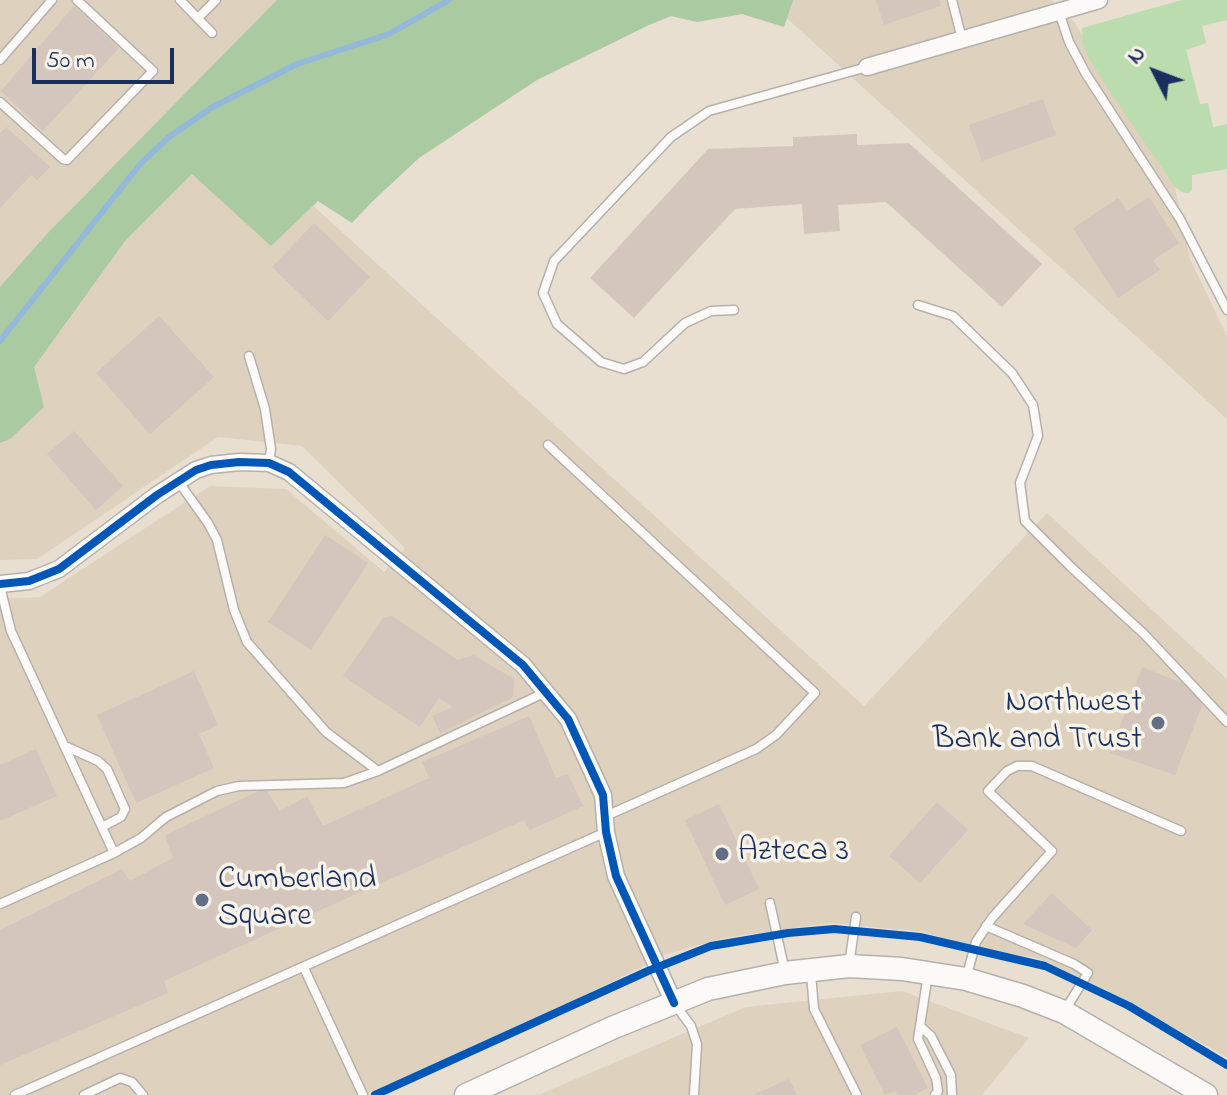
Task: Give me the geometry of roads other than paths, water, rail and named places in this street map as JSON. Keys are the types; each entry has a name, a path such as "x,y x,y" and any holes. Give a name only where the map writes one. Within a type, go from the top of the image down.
{"main road":[{"path":"466,1095 708,989 785,973 849,966 966,979 1064,1012 1206,1095"}],"street":[{"path":"867,67 1099,0"},
{"path":"0,585 29,581 59,569 178,481 211,465 269,463 289,472 523,665 568,719 603,795 605,824 616,876 674,1003"}],"lane":[{"path":"0,60 52,0"},
{"path":"0,102 67,160 153,71 77,0"},
{"path":"180,0 212,33"},
{"path":"198,18 216,0"},
{"path":"952,0 962,39"},
{"path":"1058,11 1080,64 1180,219 1227,310"},
{"path":"734,310 711,311 685,323 643,362 624,369 601,362 557,324 543,293 554,261 671,137 709,111 867,67"},
{"path":"918,305 953,316 1012,373 1033,405 1038,436 1020,483 1025,521 1144,634 1227,722"},
{"path":"249,356 265,409 271,449 269,463"},
{"path":"15,1095 304,968 756,749 776,735 815,693 548,445"},
{"path":"178,481 217,540 234,610 247,642 326,732 378,771"},
{"path":"0,585 11,631 114,853"},
{"path":"0,904 114,853 141,838 166,817 217,791 239,786 344,783 378,771 547,691"},
{"path":"66,747 98,761 107,769 125,809 121,817 102,827"},
{"path":"966,979 976,942 986,926 1052,851 988,791 1007,771 1017,766 1032,766 1181,831"},
{"path":"770,903 785,973"},
{"path":"849,966 856,917"},
{"path":"986,926 1088,973 1064,1012"},
{"path":"304,968 363,1095"},
{"path":"811,969 814,1009 857,1095"},
{"path":"928,973 918,1039 936,1078 938,1091 935,1095"},
{"path":"674,1003 691,1026 697,1044 694,1095"},
{"path":"920,1026 931,1036 951,1075 952,1095"},
{"path":"84,1095 120,1078 132,1082 143,1095"}],"waterway":[{"path":"0,341 141,163 169,137 211,108 297,64 389,34 449,0"}],"place":[{"name":"Northwest Bank and Trust","path":"1158,723"},
{"name":"Azteca 3","path":"722,854"},
{"name":"Cumberland Square","path":"202,900"}]}
